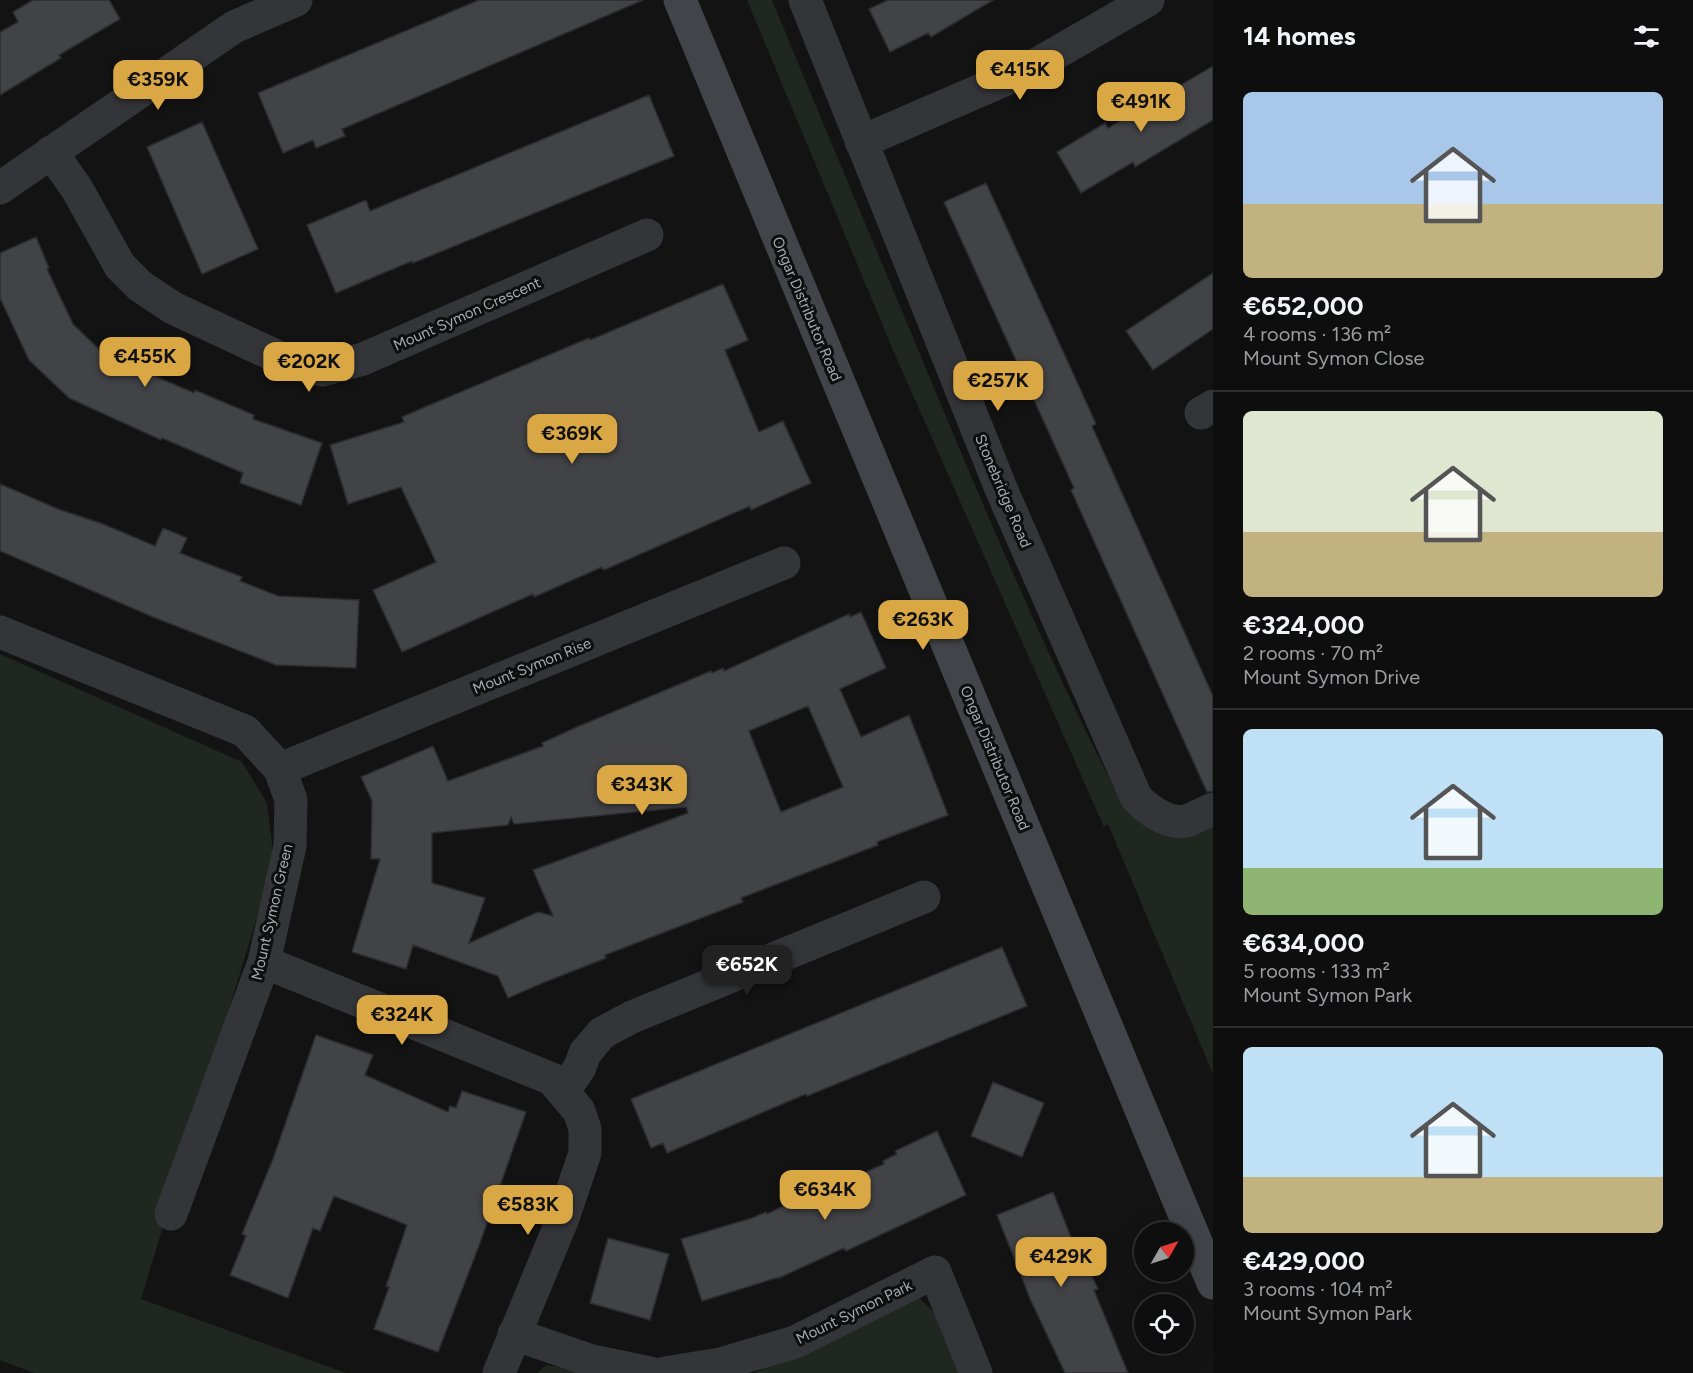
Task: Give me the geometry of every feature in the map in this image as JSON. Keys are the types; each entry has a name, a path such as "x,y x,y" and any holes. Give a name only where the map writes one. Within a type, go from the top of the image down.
{"street":[{"path":"0,188 234,27 296,0"},
{"name":"Ongar Distributor Road","path":"680,0 1213,1283"},
{"name":"Stonebridge Road","path":"805,0 1007,502 1136,797 1143,805 1170,820 1184,822 1213,809"},
{"path":"861,142 1025,71 1148,0"},
{"name":"Mount Symon Crescent","path":"51,152 77,189 120,266 140,286 173,308 291,363 322,370 363,359 646,235"},
{"name":"Mount Symon Rise","path":"280,769 784,563"},
{"name":"Mount Symon Green","path":"0,632 245,731 280,769 291,800 290,846 264,962 171,1214"},
{"path":"564,1091 580,1067 585,1053 603,1033 622,1022 924,897"},
{"path":"264,962 552,1079 579,1111 585,1129 585,1153 563,1218 499,1373"},
{"name":"Mount Symon Park","path":"665,1373 720,1364 795,1342 935,1272 976,1373"},
{"path":"514,1334 592,1361 650,1373"}],"shaded area":[{"path":"747,0 772,0 999,540 1072,703 1125,809 1131,816 1164,835 1213,822 1213,1074 1108,824 1104,827 893,350"},
{"path":"0,654 242,762 267,803 274,861 141,1299 346,1373 34,1373 0,1360"},
{"path":"916,1295 939,1317 966,1373 753,1373 802,1353"},
{"path":"546,1365 588,1373 537,1373"}],"building":[{"path":"33,0 109,0 120,19 59,55 61,58 0,95 0,32 18,22 13,12"},
{"path":"479,0 643,0 342,129 345,136 316,148 313,140 283,153 258,93"},
{"path":"888,0 993,0 931,37 928,33 890,52 869,9"},
{"path":"1213,66 1213,120 1135,167 1133,162 1081,193 1057,152 1105,123 1108,128"},
{"path":"649,95 674,156 336,293 307,225 366,200 370,211"},
{"path":"202,122 258,249 202,274 147,147"},
{"path":"986,183 1096,424 1092,426 1213,696 1213,791 1207,792 1071,490 1074,488 944,202"},
{"path":"36,237 49,268 47,269 73,324 104,354 194,393 195,390 254,415 253,419 322,443 301,505 240,483 243,473 162,438 161,440 69,398 29,360 0,298 0,253"},
{"path":"1213,273 1213,329 1153,370 1126,331"},
{"path":"723,284 748,340 725,350 759,432 783,421 811,483 751,510 750,506 604,570 602,567 534,597 533,594 402,652 373,590 436,562 401,487 348,504 330,445 404,422 402,417 425,407"},
{"path":"0,484 155,546 163,528 187,538 180,553 242,577 240,581 278,596 359,600 356,668 276,665 153,617 0,551"},
{"path":"861,612 886,668 840,689 861,737 909,715 948,815 741,898 743,902 605,955 606,958 508,998 498,976 413,945 406,969 352,952 380,859 371,859 372,801 361,777 433,746 448,781 543,746 542,743 577,727 711,671 712,673 723,668 724,671 849,614 850,617","holes":["808,706 843,787 781,812 749,731","686,807 688,813 533,870 553,916 538,912 469,943 485,898 432,883 432,833 508,825 511,817 514,824"]},
{"path":"1002,947 1027,1006 807,1096 806,1094 667,1153 663,1143 651,1148 631,1099"},
{"path":"316,1035 373,1055 365,1075 448,1112 450,1106 456,1108 462,1091 526,1112 480,1243 438,1352 374,1329 407,1225 334,1196 320,1231 313,1228 288,1298 230,1275 246,1236 242,1234 273,1159"},
{"path":"993,1082 1044,1103 1022,1157 971,1136"},
{"path":"937,1131 966,1195 846,1251 844,1248 779,1278 702,1301 681,1239 766,1212 767,1214 808,1194 809,1196 832,1185 832,1187 884,1164 883,1161 897,1154 895,1151"},
{"path":"1053,1192 1079,1257 1083,1256 1098,1289 1094,1290 1128,1373 1065,1373 1031,1301 997,1215"},
{"path":"608,1238 669,1254 650,1320 590,1303"}]}
